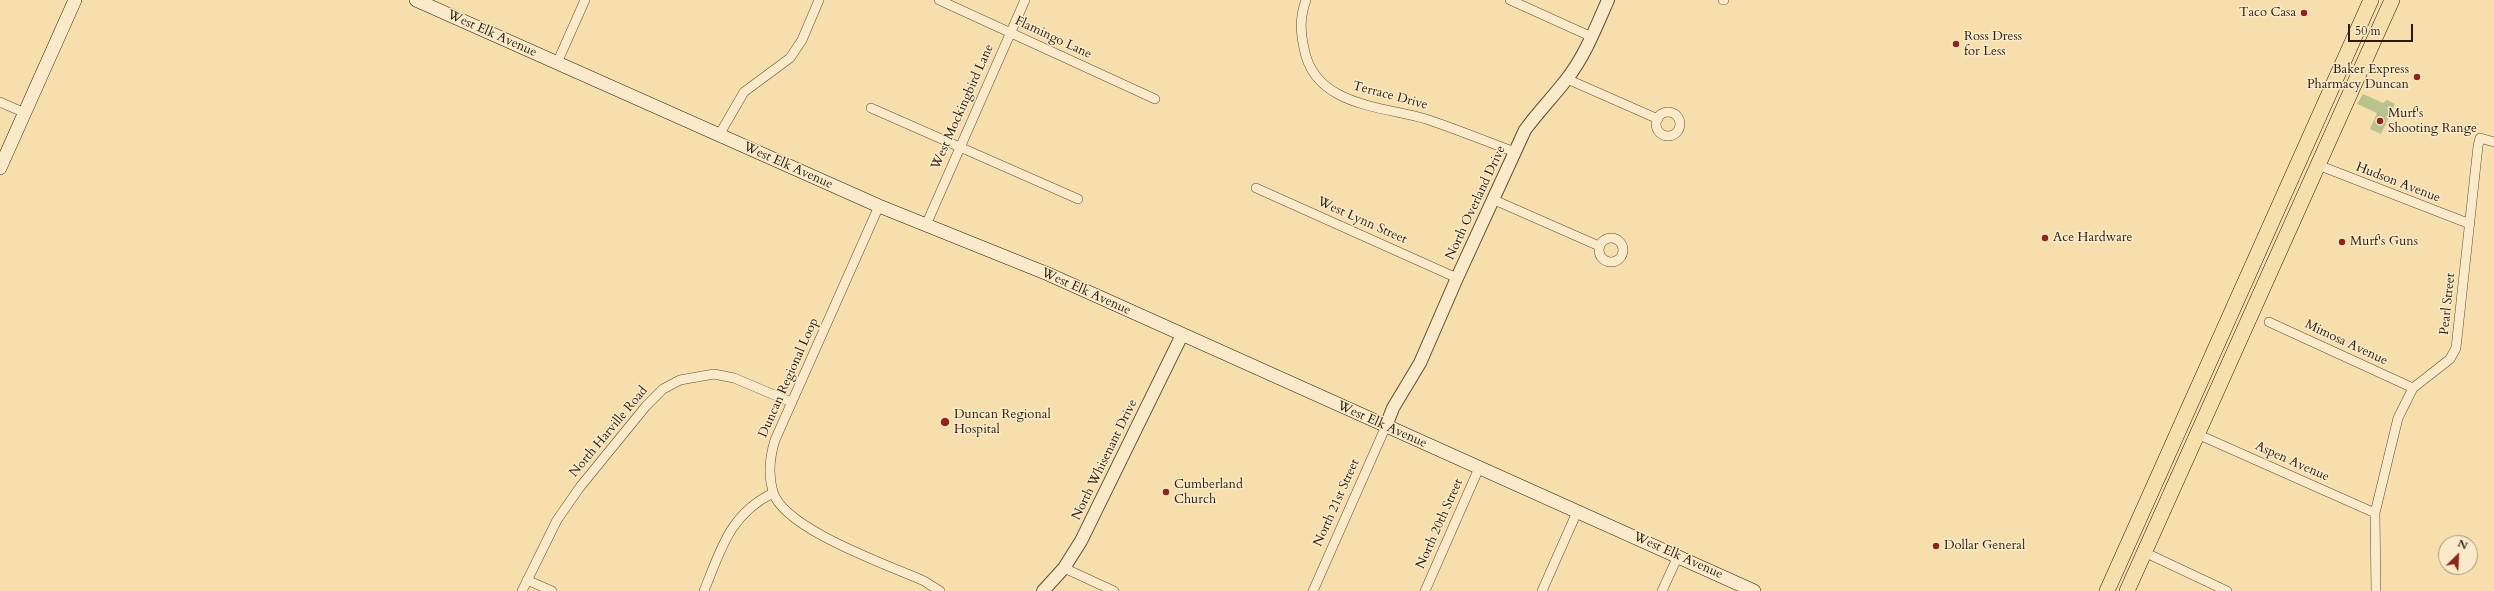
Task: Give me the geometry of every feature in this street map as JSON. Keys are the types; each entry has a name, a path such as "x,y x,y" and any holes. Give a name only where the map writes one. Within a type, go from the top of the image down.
{"main road":[{"path":"0,168 75,0"},
{"name":"West Elk Avenue","path":"416,0 879,206 1048,274 1754,591"},
{"path":"2107,591 2371,0"},
{"path":"2127,591 2392,0"},
{"path":"2238,296 2256,304"},
{"path":"2134,530 2151,537"}],"street":[{"path":"557,63 585,0"},
{"path":"719,135 744,92 790,58 802,40 819,0"},
{"name":"Flamingo Lane","path":"939,0 1155,100"},
{"name":"West Mockingbird Lane","path":"926,225 1025,0"},
{"name":"Terrace Drive","path":"1306,0 1301,18 1305,56 1313,72 1325,86 1344,98 1369,107 1425,119 1515,152"},
{"path":"1510,0 1592,37"},
{"name":"North Overland Drive","path":"1386,426 1393,408 1420,363 1492,199 1515,152 1536,114 1567,79 1592,37 1608,0"},
{"path":"1567,79 1658,119"},
{"path":"0,102 25,112"},
{"path":"871,108 961,146 1078,199"},
{"name":"Pearl Street","path":"2376,591 2376,513 2398,418 2413,388 2450,359 2456,348 2480,138 2494,142"},
{"name":"Hudson Avenue","path":"2318,165 2470,224"},
{"name":"West Lynn Street","path":"1256,188 1457,278"},
{"path":"1492,199 1599,246"},
{"name":"Duncan Regional Loop","path":"773,493 770,456 791,402 879,206"},
{"name":"Mimosa Avenue","path":"2269,322 2413,388"},
{"name":"North Whisenant Drive","path":"1042,591 1064,568 1081,540 1182,335"},
{"name":"North Harville Road","path":"522,591 557,520 580,487 646,406 663,389 680,380 714,374 734,378 791,402"},
{"name":"North 21st Street","path":"1313,591 1386,426"},
{"name":"Aspen Avenue","path":"2197,434 2376,513"},
{"name":"North 20th Street","path":"1425,591 1479,468"},
{"path":"704,591 728,532 757,501 773,493 792,517 811,531 886,563 940,591"},
{"path":"1542,591 1577,512"},
{"path":"2144,552 2227,591"},
{"path":"1662,591 1678,556"},
{"path":"1064,568 1114,591"},
{"path":"527,580 552,591"}],"green space":[{"name":"Murf's Shooting Range","path":"2363,94 2383,103 2387,100 2395,104 2381,134 2370,129 2377,113 2357,104"}],"place":[{"name":"Taco Casa","path":"2304,13"},
{"name":"Ross Dress for Less","path":"1956,44"},
{"name":"Baker Express Pharmacy Duncan","path":"2417,77"},
{"name":"Murf's Shooting Range","path":"2380,121"},
{"name":"Ace Hardware","path":"2045,238"},
{"name":"Murf's Guns","path":"2342,242"},
{"name":"Duncan Regional Hospital","path":"945,422"},
{"name":"Cumberland Church","path":"1166,492"},
{"name":"Dollar General","path":"1936,546"}]}
